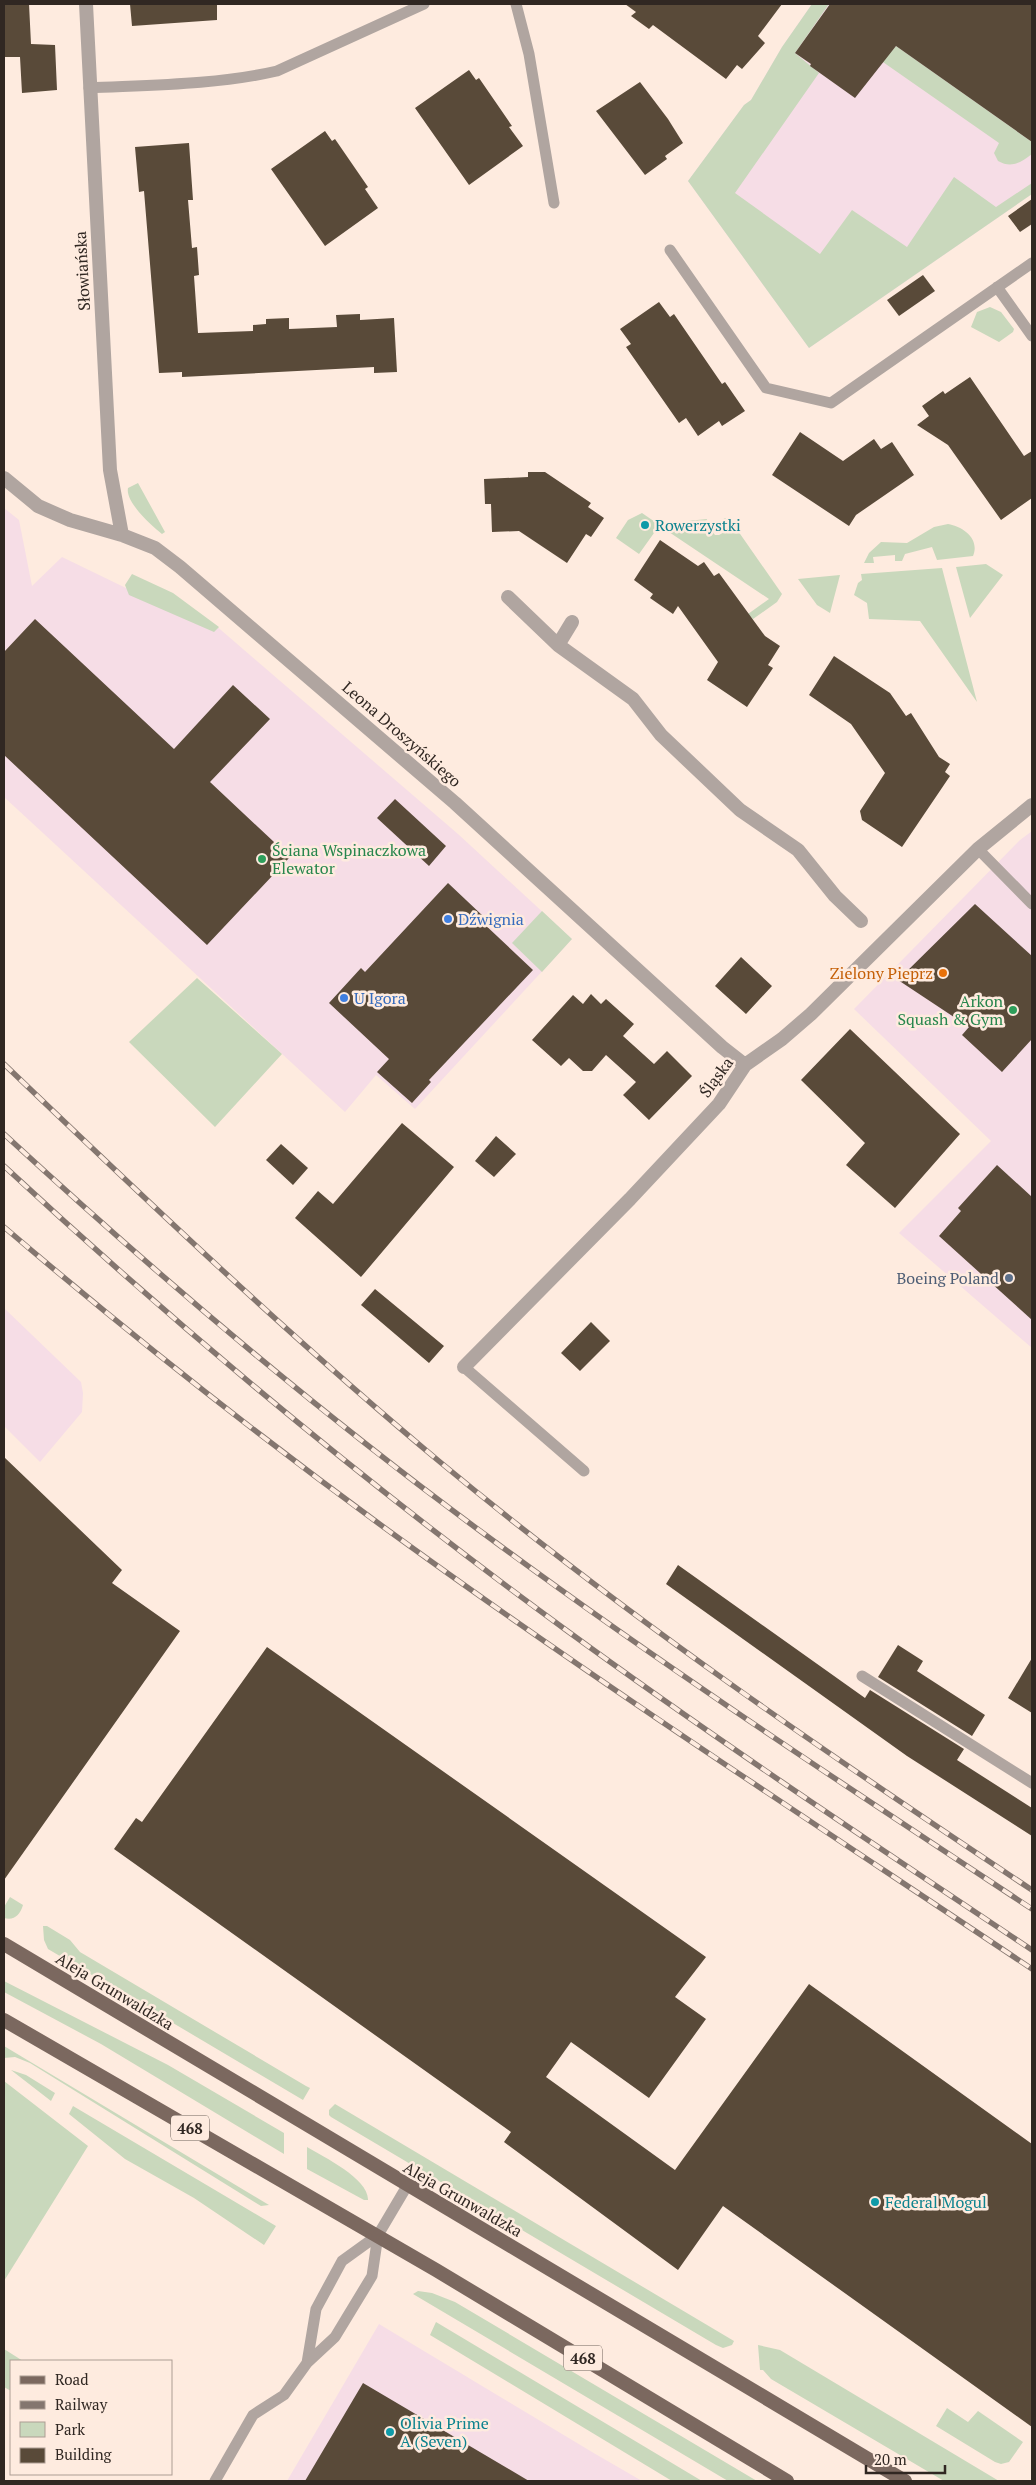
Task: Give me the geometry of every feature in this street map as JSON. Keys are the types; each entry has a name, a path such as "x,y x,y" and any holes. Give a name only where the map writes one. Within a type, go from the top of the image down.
{"main road":[{"name":"Aleja Grunwaldzka","path":"4,1944 407,2186 905,2481"},
{"name":"468","path":"4,2020 378,2236 787,2481"}],"street":[{"name":"Słowiańska","path":"86,4 110,470 122,535"},
{"name":"Leona Droszyńskiego","path":"4,478 38,506 70,520 122,535 155,548 180,567 455,803 722,1047 745,1065"},
{"path":"508,597 558,645 633,698 661,736 740,810 798,850 835,896 861,921"},
{"path":"558,645 572,622"},
{"name":"Śląska","path":"464,1366 630,1199 719,1104 745,1065 782,1039 811,1014 978,849 1032,805"}],"lane":[{"path":"90,88 255,77 316,55 424,4"},
{"path":"516,4 529,54 554,203"},
{"path":"670,250 766,388 831,404 1032,263"},
{"path":"997,287 1032,335"},
{"path":"978,849 1032,904"},
{"path":"464,1366 584,1471"},
{"path":"862,1676 1032,1784"},
{"path":"215,2481 254,2415 284,2395 307,2363 335,2337 372,2276 378,2236 407,2186"},
{"path":"307,2363 316,2309 342,2261 378,2236"}],"shaded area":[{"path":"812,4 1032,4 1032,194 809,348 688,181 744,105 751,100 782,47"},
{"path":"4,508 19,520 32,586 62,557 128,589 214,624 458,834 572,939 415,1109 376,1075 345,1112 4,797"},
{"path":"1032,831 1032,1348 899,1233 991,1141 854,1009 1020,840"},
{"path":"4,1308 81,1382 83,1393 82,1412 40,1462 4,1426"},
{"path":"379,2324 592,2452 642,2481 287,2481"}],"green space":[{"path":"812,4 829,4 795,53 819,73 735,193 820,254 852,210 907,247 954,177 996,207 1032,183 1032,194 809,348 688,181 744,105 751,100 782,47"},
{"path":"896,46 1032,142 1032,154 1020,162 1012,164 998,161 994,153 999,143 880,60 887,50 891,52"},
{"path":"990,307 1001,312 1014,329 1013,332 999,342 971,327 977,312"},
{"path":"138,483 165,532 162,534 140,513 130,500 128,488"},
{"path":"642,513 658,524 707,519 706,523 715,535 730,529 723,522 724,518 729,518 782,594 777,602 753,619 748,614 769,599 663,528 654,533 639,554 616,538 628,520"},
{"path":"948,524 960,528 969,535 974,544 973,556 937,560 932,547 905,554 902,561 895,561 895,555 873,557 874,563 864,563 869,553 881,542 907,543 934,527"},
{"path":"986,564 1003,575 970,618 956,567"},
{"path":"942,568 977,702 920,621 869,619 867,603 854,595 858,583 862,580 861,574"},
{"path":"132,574 173,593 219,627 214,632 129,595 125,585"},
{"path":"840,575 830,613 817,605 798,579"},
{"path":"542,911 572,939 542,972 512,943"},
{"path":"197,978 282,1054 215,1127 129,1042"},
{"path":"10,1897 23,1905 16,1916 8,1919 4,1918 4,1907"},
{"path":"43,1926 47,1926 70,1940 80,1952 310,2088 303,2100 48,1949 44,1940"},
{"path":"4,1981 168,2065 284,2133 284,2154 101,2044 4,1992"},
{"path":"4,2046 269,2205 261,2206 30,2063 15,2057 4,2058"},
{"path":"11,2070 26,2075 55,2093 51,2101"},
{"path":"4,2081 88,2146 4,2281"},
{"path":"335,2104 734,2341 732,2345 723,2348 716,2345 331,2117 329,2110"},
{"path":"73,2106 276,2226 264,2245 194,2198 125,2159 69,2114"},
{"path":"307,2147 354,2177 366,2192 368,2200 364,2200 307,2169"},
{"path":"418,2291 432,2293 455,2302 757,2481 728,2481 413,2294"},
{"path":"436,2322 702,2481 672,2481 430,2335"},
{"path":"758,2345 780,2350 999,2481 944,2481 771,2379 763,2370 760,2370"},
{"path":"4,2349 21,2360 10,2360 10,2390 4,2387"},
{"path":"947,2408 968,2422 978,2411 1023,2442 1009,2462 1001,2464 995,2462 936,2426"}],"building":[{"path":"4,4 29,4 31,44 55,45 57,90 22,93 20,57 4,57"},
{"path":"130,4 217,4 217,20 132,26"},
{"path":"625,4 782,4 758,36 765,43 742,69 737,65 726,79 653,25 649,29 631,16 636,12"},
{"path":"830,4 1032,4 1032,142 896,46 855,98 795,53"},
{"path":"469,70 476,80 479,78 512,126 509,127 523,146 469,185 415,108"},
{"path":"640,82 668,119 683,143 665,156 667,159 645,175 596,111"},
{"path":"325,131 332,141 335,139 368,187 365,189 378,208 325,246 271,169"},
{"path":"189,143 193,200 188,200 192,248 197,247 199,275 194,276 198,333 253,331 253,325 266,324 266,319 289,318 289,329 337,327 336,315 360,314 360,320 394,318 397,372 374,373 374,367 182,377 182,372 159,373 144,191 139,192 135,147"},
{"path":"1032,199 1032,224 1020,232 1008,216"},
{"path":"923,275 935,291 899,316 887,300"},
{"path":"659,302 670,317 674,314 722,384 725,382 745,411 722,426 719,421 698,436 686,418 679,423 626,347 631,344 620,329"},
{"path":"970,377 1024,456 1032,451 1032,498 1001,520 948,445 917,425 929,416 922,406 943,391 945,394"},
{"path":"800,432 843,461 874,439 881,449 892,442 914,475 856,515 849,526 772,475"},
{"path":"528,472 545,472 591,503 588,507 604,518 591,537 586,534 567,563 519,531 492,532 491,504 485,504 484,479 528,477"},
{"path":"660,540 698,566 704,562 714,576 719,573 765,636 780,646 768,665 773,668 747,707 707,680 718,662 678,606 673,614 650,598 653,594 634,580"},
{"path":"35,619 174,749 233,685 270,719 210,782 290,857 207,945 4,755 4,652"},
{"path":"834,656 890,693 906,716 911,713 939,757 950,764 945,772 950,776 902,847 862,820 860,811 885,773 851,724 809,695"},
{"path":"395,799 446,846 429,866 377,818"},
{"path":"448,883 484,917 481,921 533,970 429,1080 431,1082 412,1103 377,1072 389,1059 329,1003 361,968 365,972"},
{"path":"975,904 1032,956 1032,1039 1002,1072 962,1035 969,1027 898,980"},
{"path":"741,957 772,986 746,1014 715,986"},
{"path":"591,994 601,1004 606,999 634,1024 623,1036 654,1064 667,1051 692,1076 649,1120 623,1095 636,1082 606,1055 592,1071 583,1071 569,1058 561,1066 532,1040 573,995 583,1004"},
{"path":"850,1029 960,1134 895,1208 846,1165 865,1143 801,1080"},
{"path":"402,1123 454,1167 361,1277 295,1218 318,1191 333,1204"},
{"path":"496,1136 516,1154 494,1177 475,1161"},
{"path":"281,1144 308,1168 293,1185 266,1160"},
{"name":"Boeing Poland","path":"997,1165 1032,1197 1032,1320 939,1236 961,1211 958,1208"},
{"path":"375,1289 444,1346 429,1363 361,1305"},
{"path":"591,1322 610,1341 580,1371 561,1353"},
{"path":"4,1457 122,1570 112,1583 180,1631 4,1880"},
{"path":"678,1565 865,1698 870,1690 964,1749 957,1760 1032,1808 1032,1836 907,1756 666,1584"},
{"path":"898,1645 923,1661 917,1671 985,1715 972,1736 878,1677"},
{"path":"267,1647 706,1957 675,1997 706,2019 649,2098 571,2042 546,2077 675,2170 809,1984 1032,2144 1032,2427 723,2206 678,2270 504,2142 511,2132 114,1849 136,1818 142,1822"},
{"path":"1032,1658 1032,1713 1008,1698"},
{"name":"Olivia Prime A (Seven)","path":"363,2383 529,2481 305,2481"}],"railway":[{"path":"4,1064 273,1317 440,1462 511,1520 583,1576 730,1684 1032,1890"},
{"path":"4,1134 240,1342 424,1489 554,1585 689,1680 1032,1909"},
{"path":"4,1166 208,1348 349,1464 493,1576 623,1671 739,1752 1032,1950"},
{"path":"4,1227 211,1396 317,1478 425,1557 651,1714 1032,1969"}],"place":[{"name":"Rowerzystki","path":"645,525"},
{"name":"Ściana Wspinaczkowa Elewator","path":"262,859"},
{"name":"Dźwignia","path":"448,919"},
{"name":"Zielony Pieprz","path":"943,973"},
{"name":"U Igora","path":"344,998"},
{"name":"Arkon Squash & Gym","path":"1013,1010"},
{"name":"Boeing Poland","path":"1009,1278"},
{"name":"Federal Mogul","path":"875,2202"},
{"name":"Olivia Prime A (Seven)","path":"390,2432"}]}
